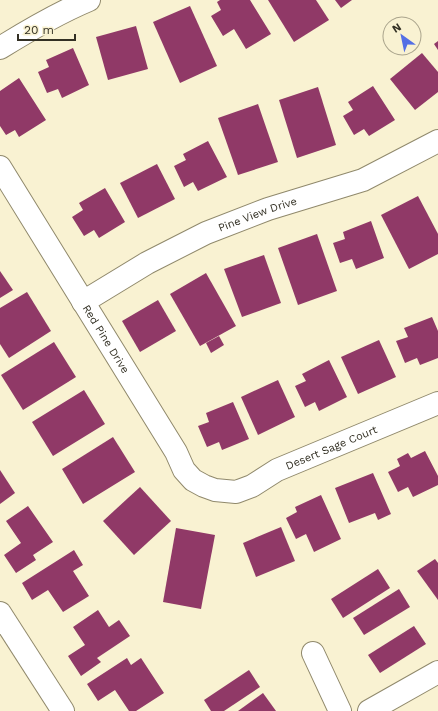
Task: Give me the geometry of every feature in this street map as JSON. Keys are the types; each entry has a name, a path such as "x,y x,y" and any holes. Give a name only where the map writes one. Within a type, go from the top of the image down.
{"street":[{"path":"0,48 28,30 61,12 89,0"},
{"name":"Pine View Drive","path":"83,302 147,263 206,233 268,209 363,180 438,141"},
{"name":"Red Pine Drive","path":"0,167 176,452 184,470 193,480 204,486 227,492"},
{"name":"Desert Sage Court","path":"227,492 236,492 252,486 277,470 438,403"},
{"path":"0,613 63,711"},
{"path":"313,653 340,711"},
{"path":"369,711 438,672"}],"building":[{"path":"220,0 250,0 271,34 246,49 234,29 223,36 211,16 221,10 217,2"},
{"path":"268,0 316,0 329,20 294,42"},
{"path":"335,0 352,0 341,8"},
{"path":"190,6 217,66 180,83 153,22"},
{"path":"136,26 148,69 108,80 96,37"},
{"path":"438,41 438,50 434,44"},
{"path":"73,48 89,85 62,98 58,89 47,93 38,72 49,67 46,60"},
{"path":"422,53 438,72 438,92 415,110 390,79 418,56 422,56"},
{"path":"19,78 46,120 19,137 15,130 6,135 0,126 0,91"},
{"path":"373,86 395,120 369,136 364,129 354,135 343,116 353,110 348,102"},
{"path":"318,87 336,145 297,158 279,100"},
{"path":"258,104 278,162 238,175 218,118"},
{"path":"208,141 227,177 198,191 193,182 184,187 174,166 186,160 183,154"},
{"path":"157,164 175,199 138,218 120,183"},
{"path":"105,188 125,222 99,238 94,230 84,236 72,217 83,210 79,203"},
{"path":"418,196 438,234 438,254 409,269 381,215"},
{"path":"371,221 384,258 356,269 352,259 340,263 333,243 345,239 343,232"},
{"path":"317,234 337,291 298,305 278,248"},
{"path":"264,255 281,303 242,317 224,269"},
{"path":"0,271 13,290 0,298"},
{"path":"206,273 236,326 200,346 170,294"},
{"path":"27,292 51,331 9,358 0,344 0,308"},
{"path":"158,300 176,331 140,352 122,321"},
{"path":"432,317 438,331 438,358 420,365 417,358 405,363 396,341 408,337 404,328"},
{"path":"219,336 224,345 211,353 206,343"},
{"path":"379,340 396,377 358,394 341,357"},
{"path":"54,342 76,377 23,410 1,375"},
{"path":"329,360 347,397 319,411 315,402 305,407 295,386 306,381 302,374"},
{"path":"278,380 295,417 258,435 241,397"},
{"path":"84,390 105,424 53,456 32,422"},
{"path":"233,402 249,439 222,450 219,442 207,447 198,426 209,422 206,413"},
{"path":"113,437 135,472 83,504 62,469"},
{"path":"425,451 438,476 438,485 413,497 408,487 398,492 388,472 400,466 397,459 408,453 411,458"},
{"path":"0,470 15,493 0,504"},
{"path":"373,473 391,514 378,520 375,513 349,523 335,488"},
{"path":"140,487 171,521 134,555 103,521"},
{"path":"321,495 341,539 314,552 306,534 296,539 286,518 297,512 295,507"},
{"path":"28,506 53,542 33,555 36,560 16,573 4,555 21,543 6,521"},
{"path":"281,527 295,561 256,577 243,543"},
{"path":"176,528 215,535 201,609 163,602"},
{"path":"74,550 83,565 73,571 89,596 63,612 48,590 32,600 22,583"},
{"path":"435,559 438,563 438,600 417,571"},
{"path":"378,569 390,588 343,618 331,599"},
{"path":"399,589 410,607 364,635 353,618"},
{"path":"98,610 109,627 119,620 130,636 97,658 101,662 81,676 68,656 85,645 73,627"},
{"path":"414,626 426,644 380,673 368,655"},
{"path":"127,658 131,665 141,658 164,693 136,711 129,711 115,690 98,701 87,684"},
{"path":"249,670 260,687 224,711 211,711 204,700"},
{"path":"263,693 276,711 238,711"}]}
